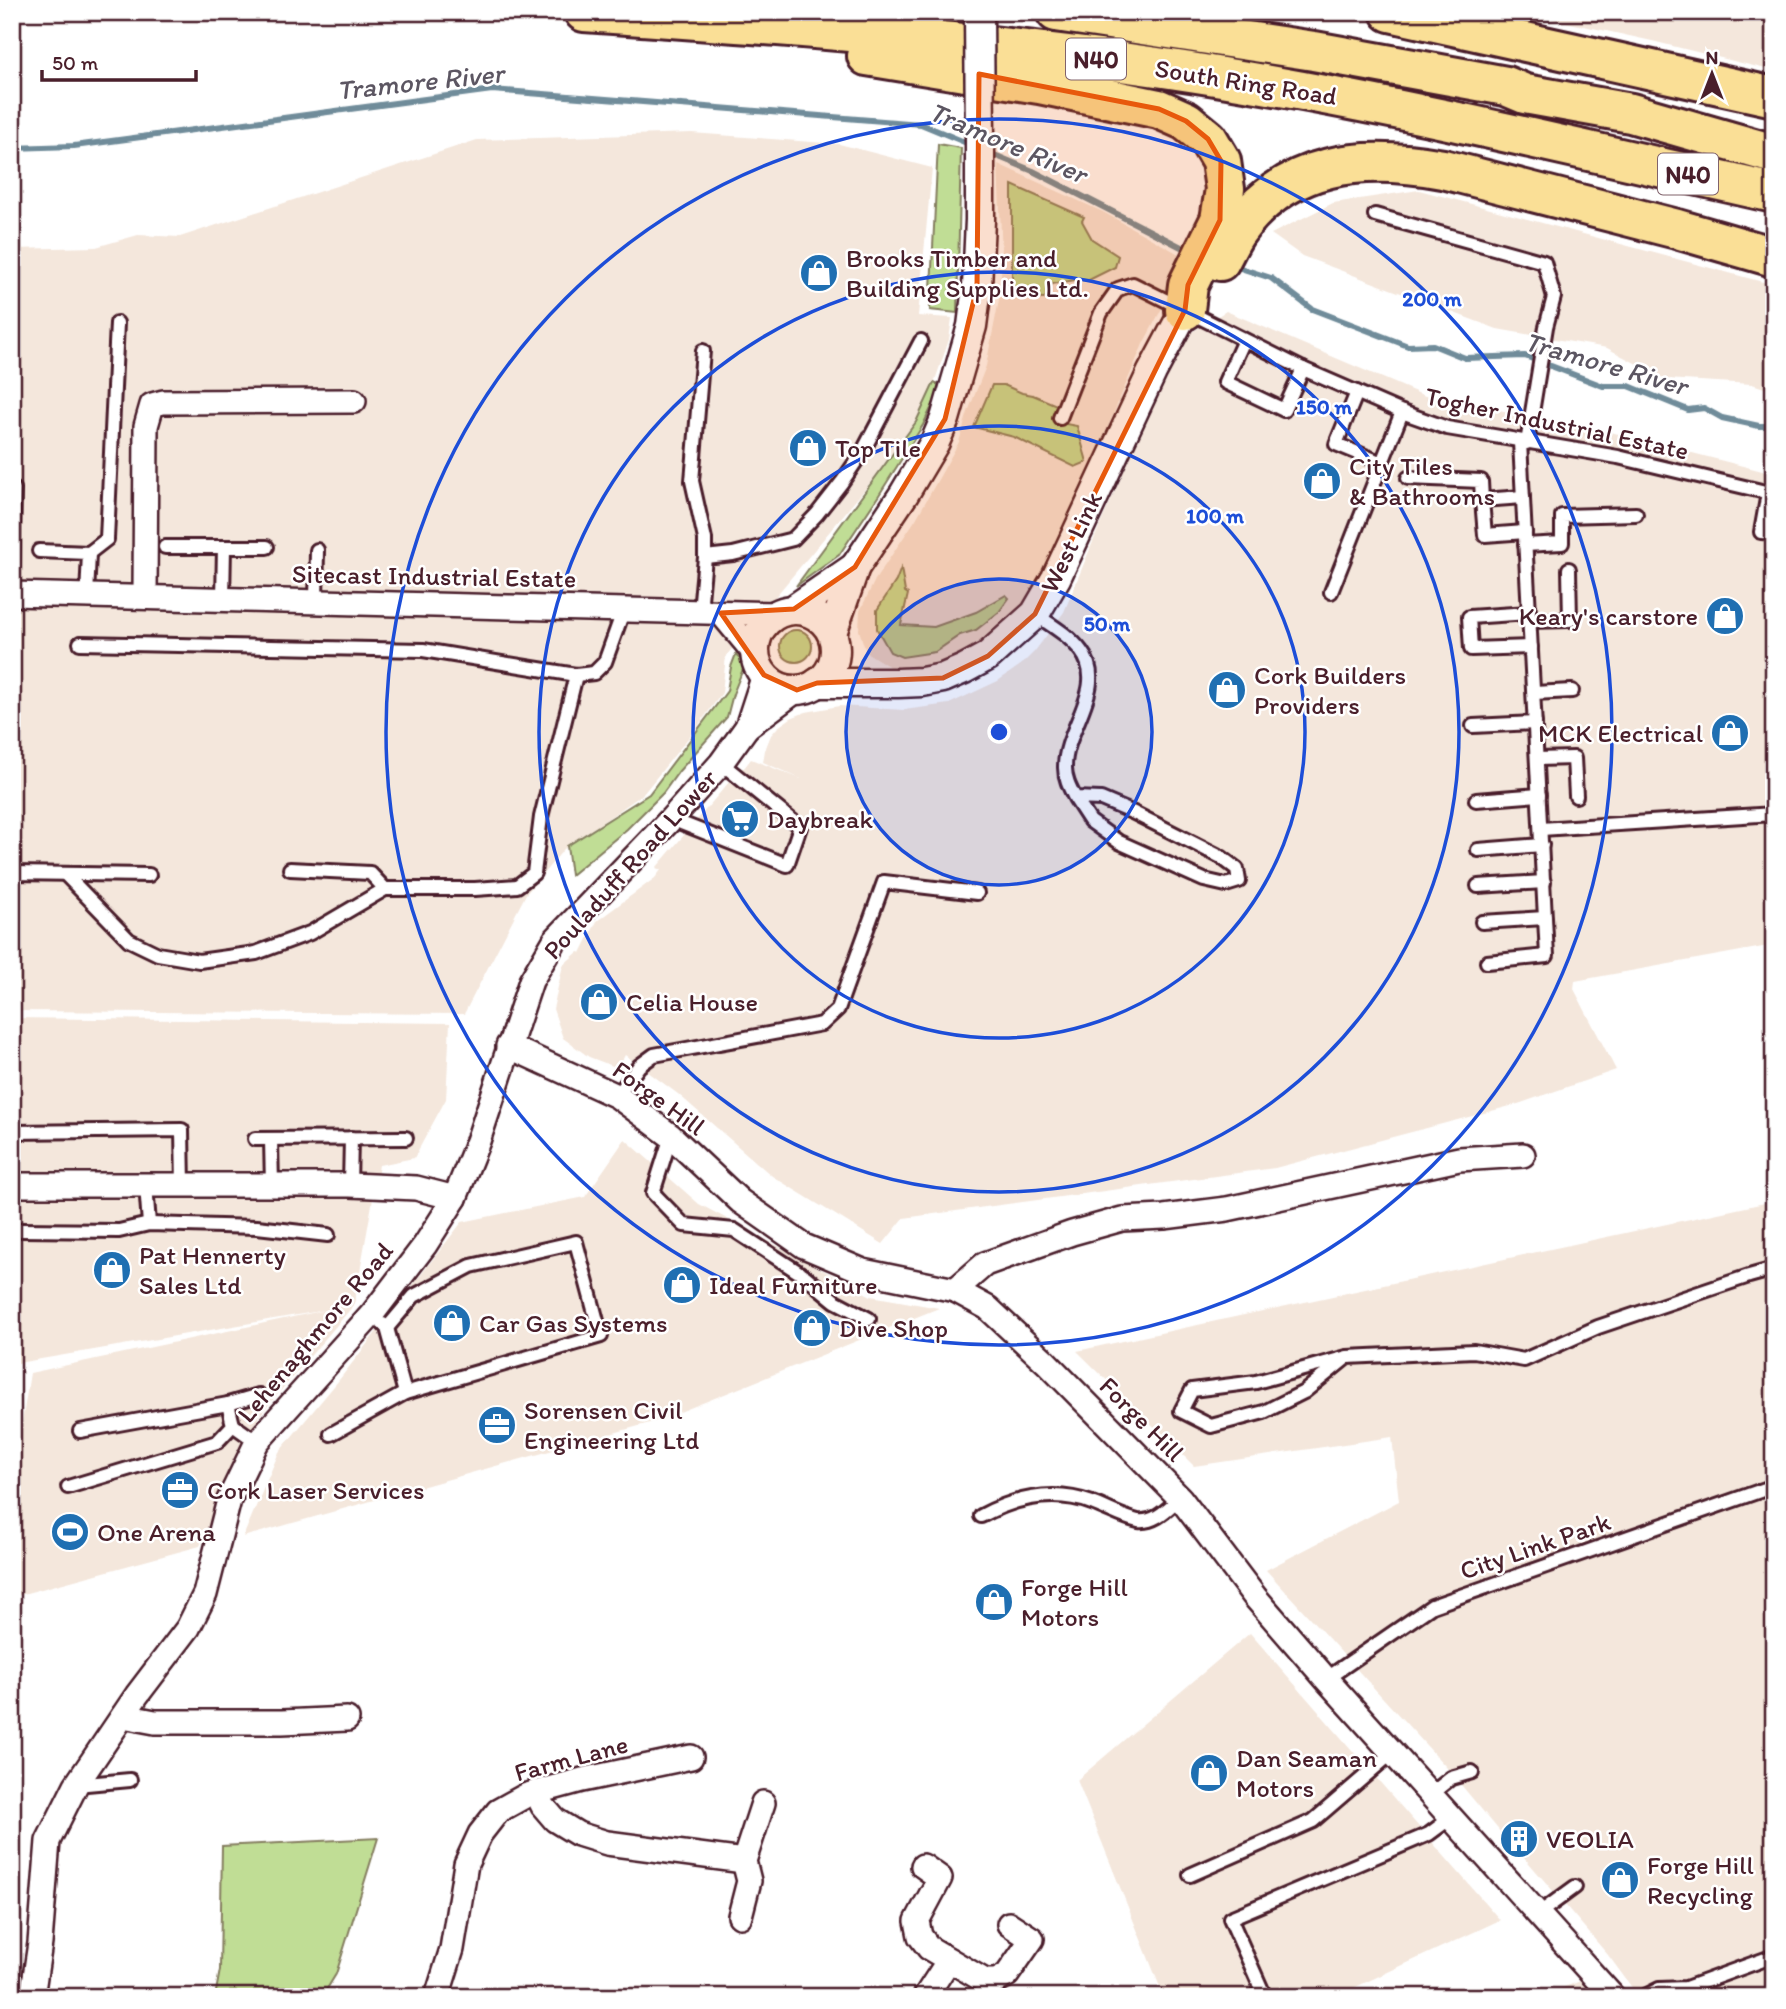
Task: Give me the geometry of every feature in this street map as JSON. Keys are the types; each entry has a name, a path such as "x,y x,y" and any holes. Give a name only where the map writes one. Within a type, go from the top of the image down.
{"highway":[{"name":"South Ring Road","path":"584,12 776,24 953,41 1129,63 1356,101 1774,193"},
{"path":"584,12 1039,84 1158,109 1186,121 1208,139 1221,161 1225,189 1220,220 1188,285 1185,310"},
{"name":"South Ring Road","path":"1056,12 1314,51 1506,86 1525,94 1632,113 1774,154"},
{"path":"1390,12 1774,97"},
{"path":"1356,101 1774,219"},
{"path":"1632,113 1774,144"},
{"path":"1601,154 1774,207"},
{"path":"1185,310 1204,293 1235,233 1265,201 1279,190 1311,173 1348,164 1409,163 1443,169 1677,229 1774,257"}],"street":[{"name":"Pouladuff Road Lower","path":"508,1046 531,981 555,940 671,819 721,763 747,727 832,667 835,657 834,639 855,567 935,442 945,419 971,326 976,288 979,220 979,12"},
{"name":"West Link","path":"807,687 922,682 943,678 964,669 1000,647 1035,614 1056,578 1134,409 1185,310"},
{"path":"145,597 146,426 152,405 163,402 354,401"},
{"name":"Pouladuff Road Lower","path":"747,727 760,665 756,642 760,631 767,621 786,612 855,567"},
{"name":"Sitecast Industrial Estate","path":"12,594 786,612"},
{"path":"786,612 806,611 817,615 826,623 834,639 879,682"},
{"path":"711,612 774,683 785,688 807,687"},
{"name":"Forge Hill","path":"508,1046 617,1096 671,1136 740,1200 804,1246 863,1272 955,1290 988,1308 1046,1362 1180,1497 1255,1597 1326,1679 1613,1997"},
{"name":"Lehenaghmore Road","path":"32,1997 40,1943 48,1840 76,1785 188,1628 205,1594 229,1500 257,1442 380,1321 455,1198 478,1140 508,1046"},
{"path":"955,1290 985,1264 1072,1233 1122,1219 1227,1209 1459,1159 1523,1154"},
{"path":"12,1185 350,1185 416,1188 455,1198"},
{"path":"123,1716 155,1721 282,1722 346,1719"},
{"name":"Farm Lane","path":"437,1997 452,1949 466,1864 480,1834 498,1811 527,1795 582,1780 691,1757"},
{"path":"536,1793 543,1807 555,1820 578,1834 607,1843 744,1861"},
{"path":"740,1916 749,1881 744,1861 763,1803"},
{"path":"923,1866 940,1878 917,1921 920,1936 929,1948 985,1981 996,1981 1007,1975 1032,1939 1009,1924"},
{"path":"925,1997 949,1960"}],"lane":[{"path":"1376,215 1544,262 1554,297 1523,442 1523,497 1548,956 1487,962"},
{"name":"Togher Industrial Estate","path":"1060,418 1101,313 1118,289 1133,284 1303,369 1402,412 1447,428 1618,457 1771,493"},
{"path":"39,551 89,553 107,539 117,323"},
{"path":"1244,340 1225,382 1284,410 1303,369"},
{"path":"705,557 733,554 793,539 842,482 863,451 921,341"},
{"path":"703,351 692,481 705,539 711,612"},
{"path":"1357,393 1336,444 1382,463"},
{"path":"1331,592 1402,412"},
{"path":"1408,478 1480,481 1485,535 1562,543 1562,516 1636,514"},
{"path":"12,565 14,489"},
{"path":"1771,493 1761,532 1774,533"},
{"path":"1482,499 1523,497"},
{"path":"165,547 267,547"},
{"path":"223,599 224,547"},
{"path":"316,601 317,550"},
{"path":"87,596 89,553"},
{"path":"1531,647 1471,649 1469,617 1570,620 1569,569"},
{"path":"80,643 423,650 576,675 594,673 605,662 624,609"},
{"path":"1035,614 1075,643 1091,671 1083,708 1065,758 1064,770 1066,781 1075,798 1090,821 1119,842 1204,880 1226,885 1239,881 1237,869 1221,857 1101,799 1075,798"},
{"path":"65,874 129,940 158,954 199,961 256,953 310,933 385,889 517,886 534,873 541,817 576,675"},
{"path":"1534,692 1572,691"},
{"path":"1473,726 1535,723"},
{"path":"1537,759 1574,758 1576,796"},
{"path":"671,819 787,865 800,827 721,763"},
{"path":"1476,800 1539,796"},
{"path":"1541,829 1774,814"},
{"path":"1478,850 1542,845"},
{"path":"290,869 370,873 385,889"},
{"path":"12,873 149,875"},
{"path":"617,1096 639,1066 654,1055 822,1024 838,1009 884,882 977,893"},
{"path":"1478,886 1544,882"},
{"path":"1482,922 1545,918"},
{"path":"12,1132 182,1130 183,1186"},
{"path":"671,1136 653,1193 684,1225 734,1230 806,1277 835,1301 869,1319"},
{"path":"350,1185 351,1138"},
{"path":"255,1139 406,1138"},
{"path":"271,1139 272,1186"},
{"path":"146,1185 149,1224"},
{"path":"20,1230 120,1231 149,1224 257,1227 328,1235"},
{"path":"331,1434 405,1393 601,1336 576,1242 471,1266 414,1296 380,1321 405,1393"},
{"path":"1347,1357 1304,1392 1264,1412 1212,1426 1181,1411 1192,1390 1256,1382 1347,1357 1474,1351 1524,1360 1598,1327 1774,1269"},
{"path":"80,1431 228,1404 258,1395"},
{"path":"228,1404 233,1425 257,1442"},
{"path":"68,1487 217,1442 233,1425"},
{"name":"City Link Park","path":"1326,1679 1432,1606 1774,1486"},
{"path":"981,1516 1004,1504 1032,1497 1058,1496 1088,1501 1140,1521 1159,1517 1180,1497"},
{"path":"1190,1875 1313,1821 1393,1752"},
{"path":"1431,1794 1451,1779 1472,1772"},
{"path":"76,1785 130,1780"},
{"path":"1265,1997 1230,1918 1429,1834 1452,1817"},
{"path":"1538,1914 1575,1887"},
{"path":"1643,1997 1659,1989 1686,1988 1774,1955"}],"highlighted area":[{"path":"979,74 1159,109 1186,121 1208,139 1221,161 1220,220 1188,285 1185,310 1035,614 988,656 943,678 817,683 797,690 764,675 721,613 794,609 855,567 945,419 977,287"}],"shaded area":[{"path":"1520,12 1774,12 1774,71 1652,41"},
{"path":"692,133 839,144 932,168 918,316 952,318 949,340 934,383 915,424 880,471 726,656 722,693 698,726 643,794 564,849 526,894 464,1014 12,1011 12,249 96,247 138,235 180,237 477,140"},
{"path":"998,164 1103,212 1188,259 1143,344 1081,490 1037,583 1013,622 987,642 934,670 898,672 866,652 859,630 860,611 875,580 916,519 959,442 986,366 1000,295 1002,255"},
{"path":"1419,190 1774,285 1774,391 1752,384 1665,379 1607,348 1497,329 1302,256 1271,234 1333,203"},
{"path":"1226,311 1425,396 1599,429 1774,474 1774,945 1575,981 1574,989 1616,1070 1518,1104 1275,1168 904,1218 883,1244 772,1176 678,1094 625,1055 618,1068 589,1057 563,1038 553,1009 563,965 578,952 581,953 597,921 655,878 661,870 656,868 751,759 801,779 763,762 771,735 791,718 806,712 839,706 904,710 949,704 998,681 1022,664 1064,612 1184,337"},
{"path":"12,1018 450,1023 446,1099 414,1158 379,1165 354,1305 259,1416 200,1546 12,1597 12,1485 30,1373 326,1310 12,1364"},
{"path":"625,1139 699,1204 871,1296 939,1308 660,1420 243,1537 279,1452 339,1380 462,1222 585,1197"},
{"path":"1774,1201 1774,1997 1639,1997 1608,1955 1447,1768 1266,1570 1399,1501 1392,1437 1194,1466 1077,1351"},
{"path":"1250,1633 1500,1920 1334,1997 1164,1997 1077,1780"},
{"path":"1588,1978 1600,1997 1539,1997"}],"green space":[{"path":"938,144 961,148 957,313 930,310"},
{"path":"1012,185 1084,217 1082,221 1092,239 1118,256 1115,267 1089,280 1052,284 1045,298 1012,297"},
{"path":"934,383 942,386 923,425 839,555 796,586 916,422"},
{"path":"992,385 1004,385 1059,406 1055,422 1077,426 1087,462 1075,467 1014,437 974,427"},
{"path":"901,568 905,592 908,594 901,625 934,627 976,612 1006,595 1009,598 999,612 976,630 960,635 935,652 902,657 890,652 877,629 877,610 896,581"},
{"path":"796,630 807,635 812,646 807,657 796,662 785,657 780,646 785,635"},
{"path":"736,654 745,664 727,717 663,793 627,829 571,875 567,846 649,794 727,691"},
{"path":"378,1838 336,1974 322,1997 215,1997 220,1970 222,1846"}],"waterway":[{"name":"Tramore River","path":"12,148 74,146 492,90 921,124 974,146"},
{"name":"Tramore River","path":"987,152 1033,171 1191,252"},
{"name":"Tramore River","path":"1231,265 1271,278 1312,309 1408,346 1433,345 1465,358 1525,356 1603,386 1629,386 1688,410 1704,408 1722,418 1759,426 1774,426"}],"place":[{"name":"Brooks Timber and Building Supplies Ltd.","path":"819,273"},
{"name":"Top Tile","path":"808,448"},
{"name":"City Tiles & Bathrooms","path":"1322,481"},
{"name":"Keary's carstore","path":"1725,616"},
{"name":"Cork Builders Providers","path":"1227,690"},
{"name":"MCK Electrical","path":"1730,733"},
{"name":"Daybreak","path":"740,819"},
{"name":"Celia House","path":"599,1002"},
{"name":"Pat Hennerty Sales Ltd","path":"112,1270"},
{"name":"Ideal Furniture","path":"682,1285"},
{"name":"Car Gas Systems","path":"452,1323"},
{"name":"Dive Shop","path":"812,1328"},
{"name":"Sorensen Civil Engineering Ltd","path":"497,1425"},
{"name":"Cork Laser Services","path":"180,1490"},
{"name":"One Arena","path":"70,1532"},
{"name":"Forge Hill Motors","path":"994,1602"},
{"name":"Dan Seaman Motors","path":"1209,1773"},
{"name":"VEOLIA","path":"1519,1839"},
{"name":"Forge Hill Recycling","path":"1620,1880"}]}
